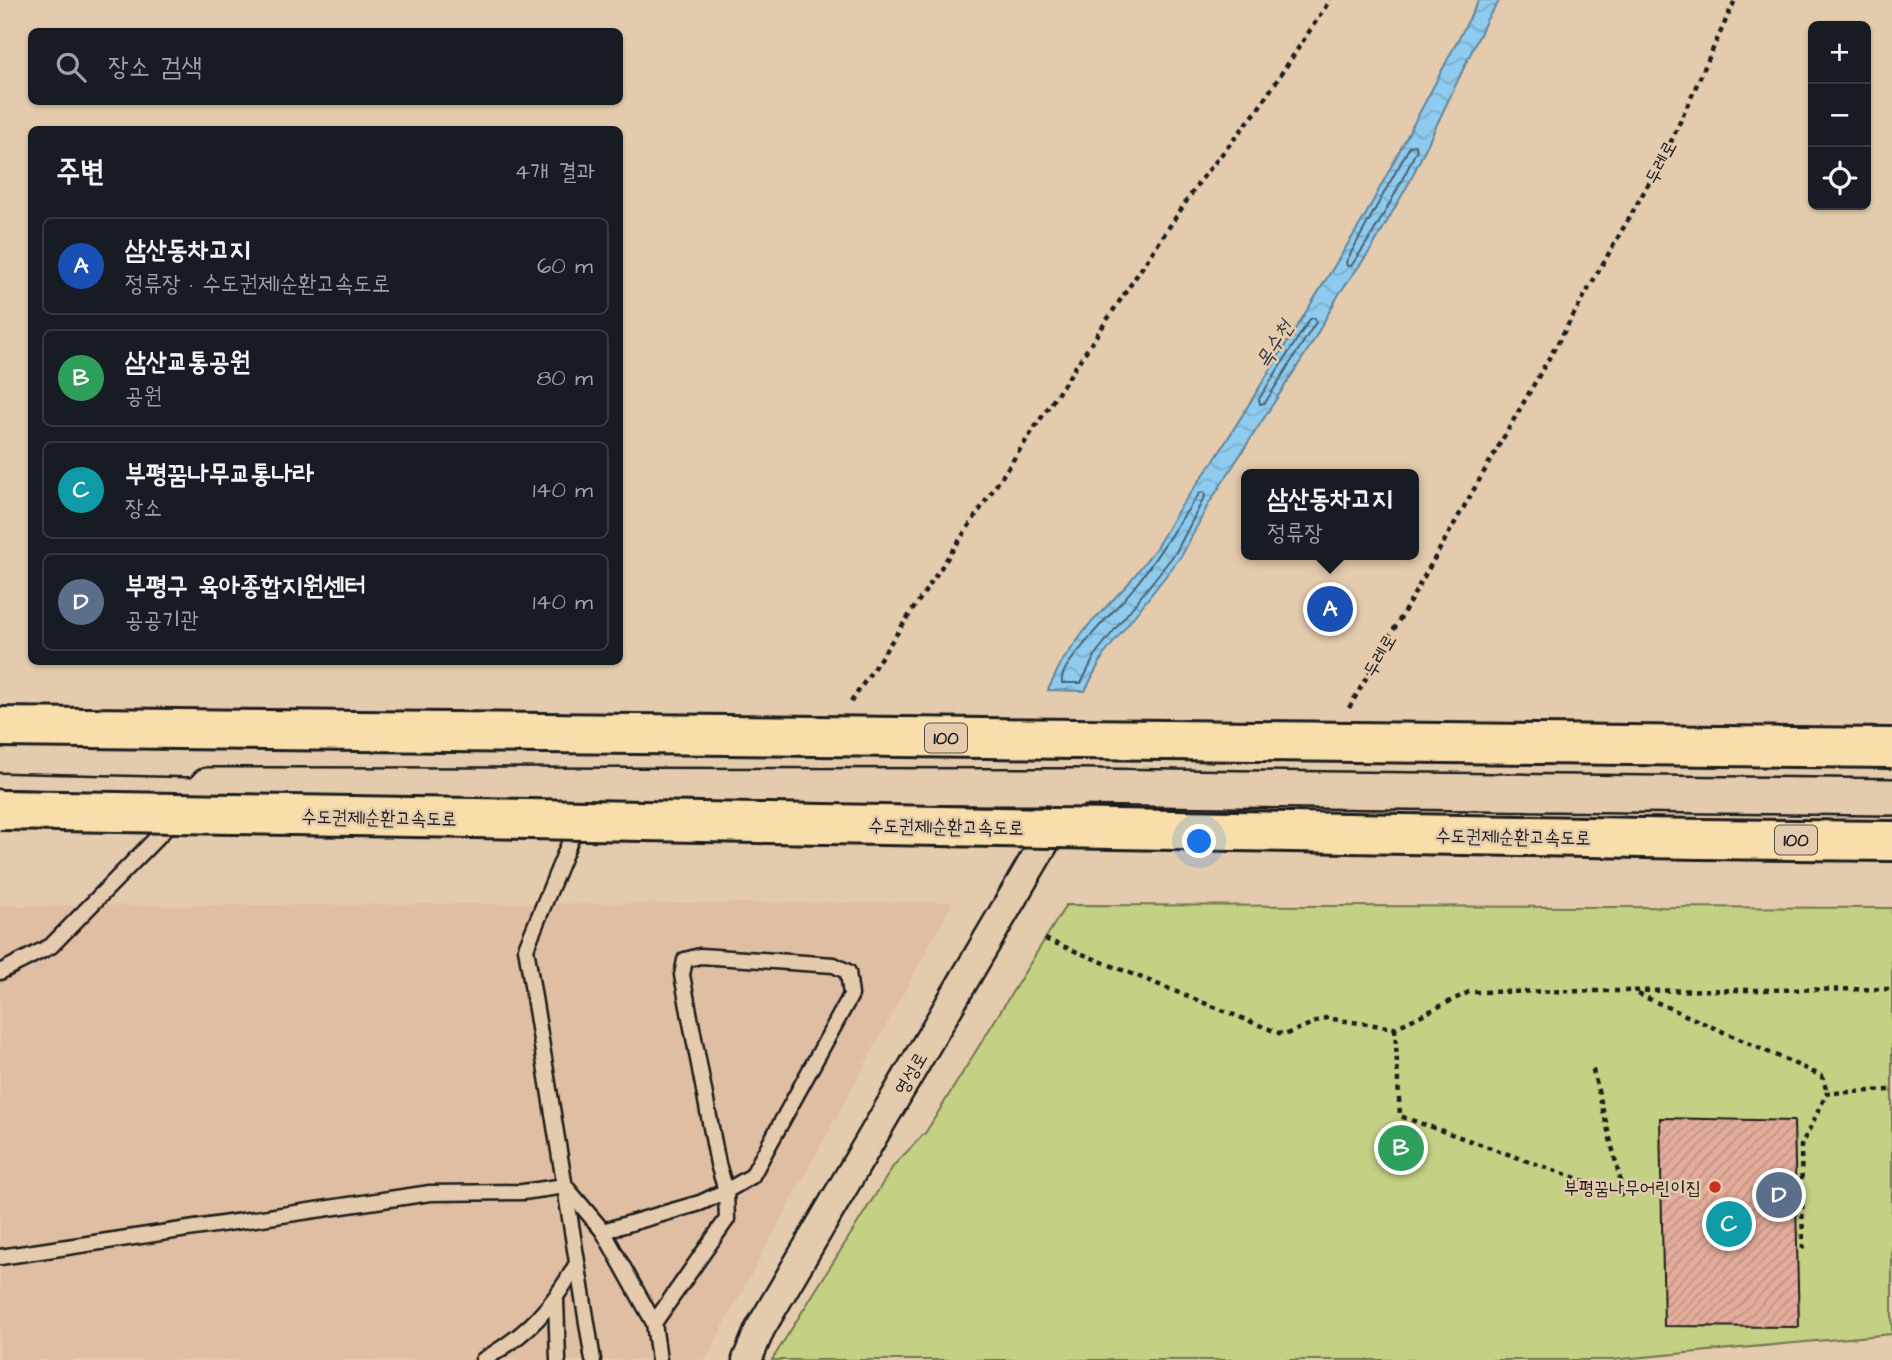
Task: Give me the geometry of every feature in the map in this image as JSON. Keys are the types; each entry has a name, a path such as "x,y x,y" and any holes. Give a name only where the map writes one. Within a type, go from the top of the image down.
{"highway":[{"name":"100","path":"0,727 1892,748"},
{"name":"수도권제1순환고속도로","path":"0,810 1892,841"}],"street":[{"path":"208,786 1077,787 1892,797"},
{"name":"영성로","path":"747,1360 760,1329 1077,787"}],"lane":[{"path":"0,781 208,786"},
{"path":"0,972 51,946 208,786"},
{"path":"593,786 526,948 593,1360"},
{"path":"603,1231 700,1203 726,1191 752,1176 851,995 848,972 834,965 700,956 685,960 682,975 718,1164 726,1191 727,1219 654,1323"},
{"path":"565,1186 603,1231 654,1323 659,1360"},
{"path":"0,1257 430,1193 523,1192 565,1186"},
{"path":"483,1360 504,1348 556,1300 577,1263"},
{"path":"556,1300 558,1360"}],"path":[{"path":"848,707 1200,181 1256,112 1330,0"},
{"name":"두레로","path":"1343,718 1665,155 1735,0"},
{"path":"1045,939 1284,1035 1325,1018 1395,1028 1469,992 1892,989"},
{"path":"1633,992 1822,1076 1827,1093 1801,1146 1803,1249"},
{"path":"1395,1028 1400,1116 1624,1195 1592,1066"},
{"path":"1827,1093 1892,1090"}],"shaded area":[{"path":"953,902 705,1360 0,1360 0,906"}],"green space":[{"path":"1066,905 1892,908 1892,1334 1611,1360 772,1360 894,1165 926,1132"}],"water":[{"name":"목수천","path":"1479,0 1500,0 1487,19 1410,181 1372,248 1339,294 1311,345 1208,505 1182,555 1103,656 1085,691 1048,690 1061,663 1088,626 1127,585 1156,548 1177,512 1217,456 1364,218"}],"building":[{"path":"1660,1118 1794,1121 1799,1327 1664,1326"}],"place":[{"name":"삼산동차고지","path":"1330,609"},
{"name":"삼산교통공원","path":"1401,1148"},
{"name":"부평꿈나무어린이집","path":"1715,1187"},
{"name":"부평구 육아종합지원센터","path":"1779,1195"},
{"name":"부평꿈나무교통나라","path":"1729,1224"}]}
